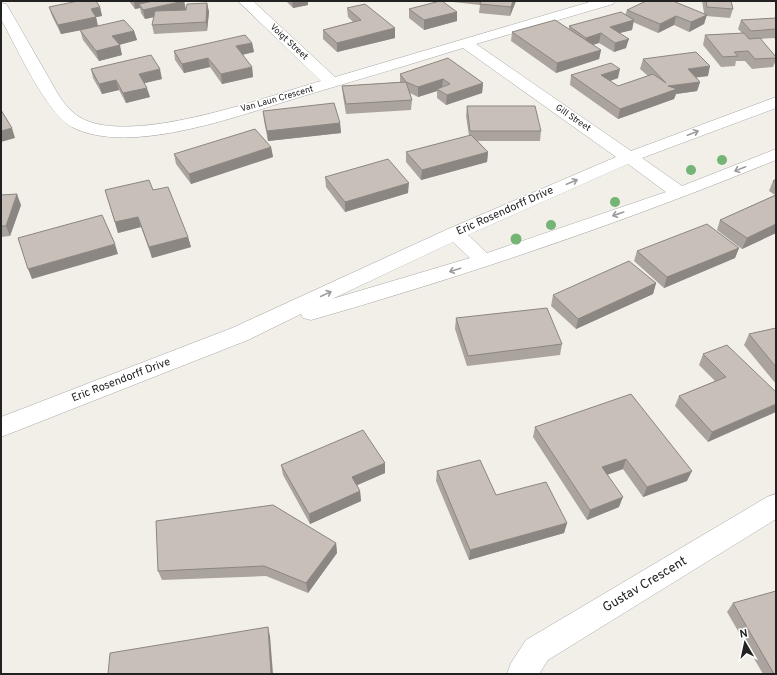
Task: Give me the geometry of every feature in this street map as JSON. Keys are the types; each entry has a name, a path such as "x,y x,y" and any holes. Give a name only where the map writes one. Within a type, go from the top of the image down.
{"street":[{"name":"Voigt Street","path":"245,1 333,83"},
{"name":"Van Laun Crescent","path":"1,7 58,106 77,123 94,129 118,132 150,131 191,124 608,1"},
{"name":"Gill Street","path":"466,44 680,193"},
{"name":"Eric Rosendorff Drive","path":"1,427 240,334 456,233 630,157 776,102"},
{"name":"Eric Rosendorff Drive","path":"240,334 484,261 680,193 776,154"},
{"path":"456,233 484,261"},
{"name":"Gustav Crescent","path":"522,674 538,650 776,504"}],"building":[{"path":"78,1 96,1 100,7 91,9 96,17 58,25 49,7"},
{"path":"153,1 184,1 143,10 139,4"},
{"path":"440,1 457,12 424,20 409,9"},
{"path":"481,1 513,1 511,7 480,4"},
{"path":"646,1 673,1 707,15 691,22 676,16 660,24 627,10"},
{"path":"706,1 731,1 733,9 707,7"},
{"path":"207,3 206,22 152,25 155,11 186,10 187,4"},
{"path":"365,4 395,28 337,43 323,30 361,20 347,8"},
{"path":"621,12 634,20 610,27 629,39 615,43 601,33 586,38 569,26"},
{"path":"776,18 776,29 751,31 741,20"},
{"path":"124,20 134,31 112,36 120,45 96,51 80,30"},
{"path":"555,20 601,50 557,63 512,32"},
{"path":"744,33 749,39 760,38 776,58 755,59 748,51 734,52 738,56 723,57 705,35"},
{"path":"245,35 252,43 236,46 252,67 221,74 208,58 182,64 174,51"},
{"path":"696,52 710,66 688,69 700,82 668,86 677,89 620,109 571,75 611,63 620,69 601,75 618,86 653,74 666,83 643,59"},
{"path":"151,55 160,69 139,74 147,88 123,93 116,80 99,84 91,69"},
{"path":"448,58 483,83 447,95 437,89 450,84 443,79 418,87 406,82 400,74"},
{"path":"406,82 412,100 346,104 342,86"},
{"path":"334,103 340,123 267,131 263,111"},
{"path":"467,106 535,106 541,131 470,131"},
{"path":"1,110 12,128 1,131"},
{"path":"255,129 271,147 189,174 174,154"},
{"path":"471,135 488,152 422,170 406,152"},
{"path":"388,159 409,183 345,202 325,177"},
{"path":"149,180 153,190 168,187 188,237 149,247 138,217 115,222 105,190"},
{"path":"17,194 6,226 1,226 1,195"},
{"path":"776,195 776,224 747,238 720,220"},
{"path":"102,215 115,244 28,269 18,238"},
{"path":"707,224 739,248 667,277 637,251"},
{"path":"629,261 656,283 578,319 553,295"},
{"path":"547,308 562,344 468,356 456,318"},
{"path":"776,328 776,367 749,334"},
{"path":"727,345 776,392 776,404 712,432 679,396 726,377 703,354"},
{"path":"631,394 692,471 647,487 626,459 602,467 623,497 590,510 535,427"},
{"path":"363,430 385,463 352,477 360,491 309,514 281,465"},
{"path":"480,460 496,495 546,482 567,523 470,550 437,471"},
{"path":"273,505 336,543 306,583 264,566 158,571 156,521"},
{"path":"776,591 776,673 774,674 733,603"},
{"path":"268,627 271,674 108,674 110,653"}]}
